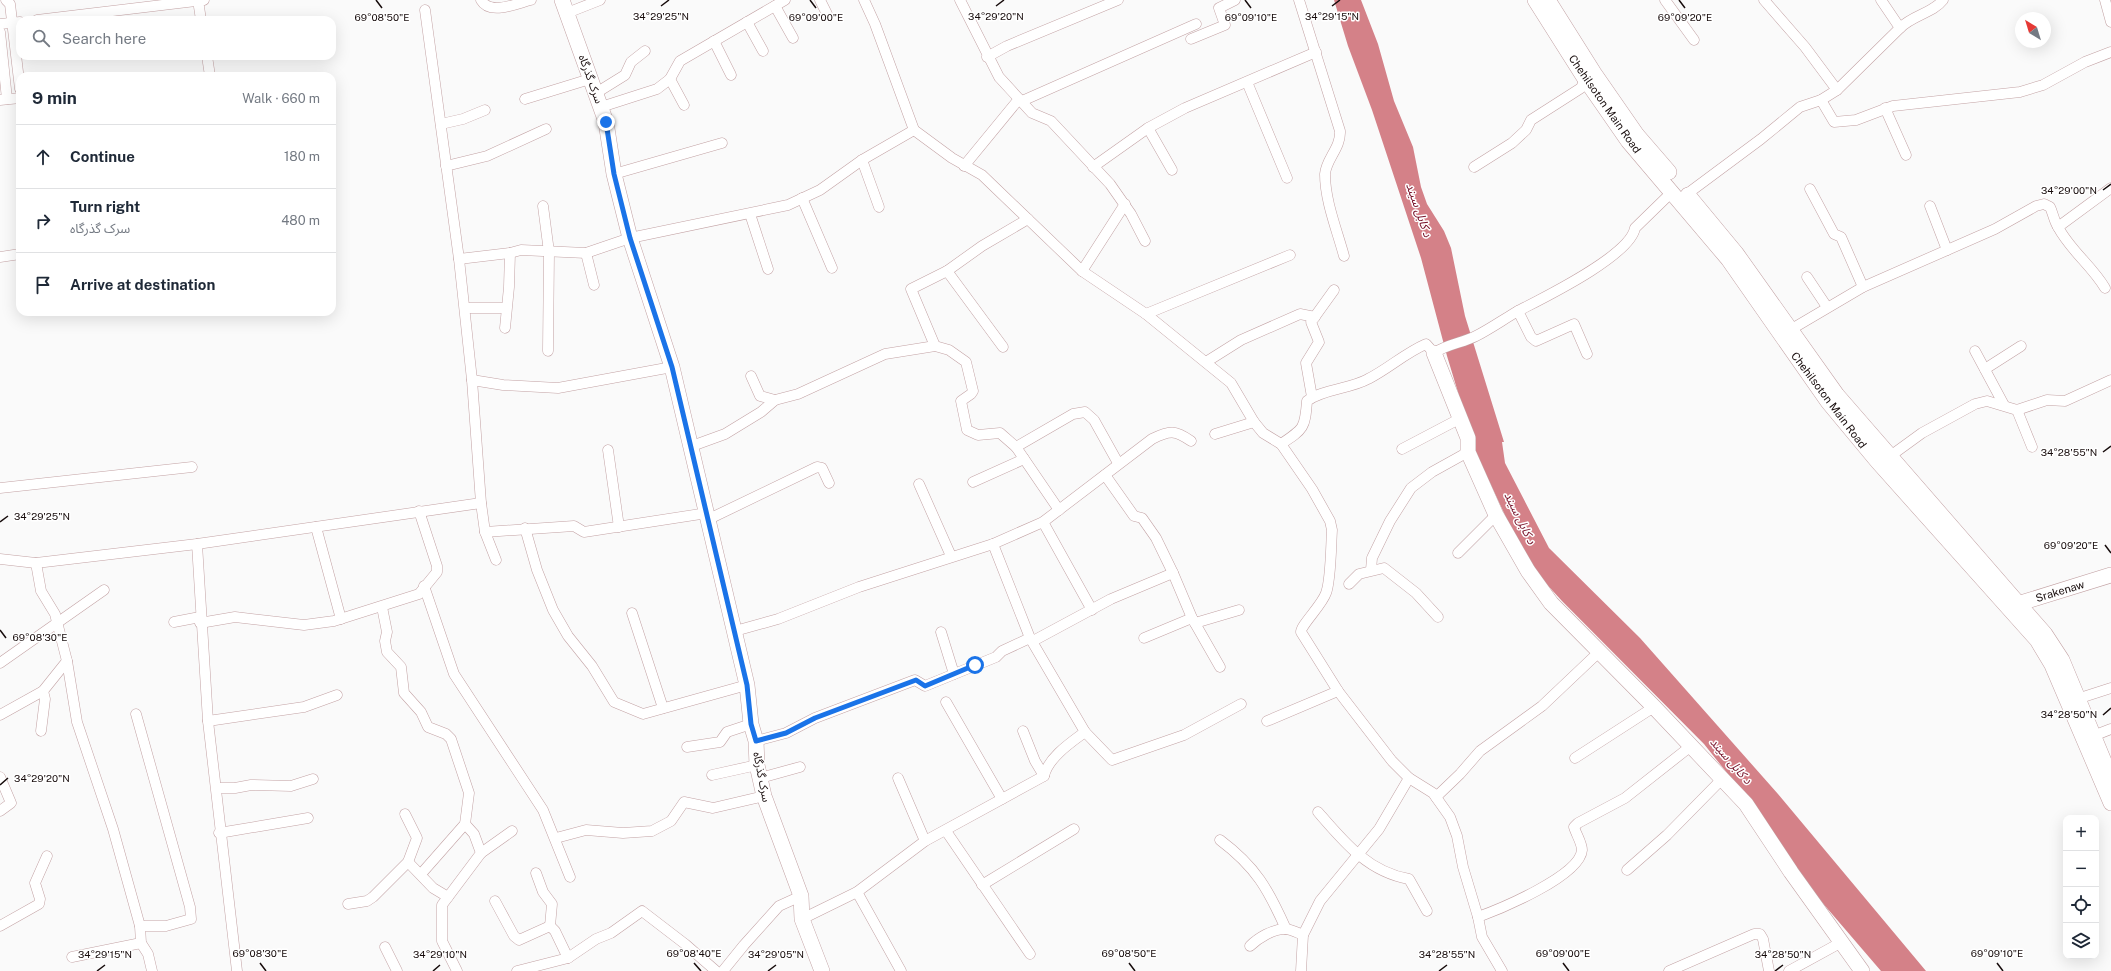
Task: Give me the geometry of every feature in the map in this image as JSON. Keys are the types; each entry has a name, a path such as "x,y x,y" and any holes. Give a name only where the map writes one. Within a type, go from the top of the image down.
{"main road":[{"name":"Chehilsoton Main Road","path":"1535,0 1585,79 1628,141 1728,259 1828,402 1876,461 2014,605 2045,634 2062,660 2111,778"},
{"name":"Chehilsoton Main Road","path":"1548,0 1594,73 1637,135 1736,252 1837,395 2014,605 2052,665 2111,803"},
{"name":"سرک گذرگاه","path":"564,6 606,122 614,174 630,238 672,367 692,446 747,685 751,724 756,741 758,771 764,796 801,896 802,919 822,971"},
{"path":"1438,351 1468,438 1468,452 1496,515 1528,571 1551,603 1723,778 1746,804 1840,943 1862,971"},
{"name":"Srakenaw","path":"2014,605 2111,575"}],"street":[{"path":"0,24 16,22 10,4 6,0"},
{"path":"70,16 200,0 201,16"},
{"path":"481,0 483,3 500,8 531,0"},
{"path":"564,6 600,0"},
{"path":"598,100 657,89 670,79 680,61 785,0"},
{"path":"820,0 827,14"},
{"path":"864,0 876,24 914,130 964,166 982,175 1082,271 1146,314 1231,383 1254,422 1263,433 1281,444 1312,490 1330,521 1332,530 1327,592 1319,607 1303,625 1301,632 1338,691 1392,761 1409,778 1433,793 1450,817 1457,836 1463,867 1478,917 1482,937 1502,971"},
{"path":"960,0 999,77 1032,113 1051,121 1110,184 1125,204 1145,241"},
{"path":"988,57 1007,46 1118,0"},
{"path":"1190,40 1225,26 1219,8 1235,0"},
{"path":"1299,0 1340,132 1341,140 1325,173 1328,195 1344,256"},
{"path":"1665,0 1694,40"},
{"path":"1764,0 1824,71 1837,90"},
{"path":"1882,0 1900,28"},
{"path":"1687,194 1761,139 1800,107 1821,100 1837,90 1908,20 1937,6 1943,0"},
{"path":"2105,0 2111,22"},
{"path":"775,6 793,38"},
{"path":"425,10 465,308 481,503 485,532 496,560"},
{"path":"747,22 763,51"},
{"path":"964,166 1020,100 1196,24"},
{"path":"0,32 4,95"},
{"path":"714,41 730,75"},
{"path":"598,100 625,75 631,62 645,51"},
{"path":"1093,166 1148,128 1185,108 1316,52"},
{"path":"1821,100 1834,122 1856,120 1885,108 2020,92 2043,85 2085,62 2111,52"},
{"path":"18,60 19,72"},
{"path":"208,60 209,72"},
{"path":"525,99 590,79"},
{"path":"670,79 684,105"},
{"path":"1474,168 1512,143 1526,130 1531,120 1581,88 1585,79"},
{"path":"1247,82 1287,178"},
{"path":"4,95 16,90"},
{"path":"4,95 16,97"},
{"path":"1885,108 1906,154"},
{"path":"441,124 463,119 485,110"},
{"path":"1148,128 1172,170"},
{"path":"446,166 487,156 546,129"},
{"path":"459,259 510,253 521,250 586,253 630,238 788,205 820,190 862,160 914,130"},
{"path":"614,174 722,143"},
{"path":"862,160 879,207"},
{"path":"1810,188 1834,234 1841,237 1863,287"},
{"path":"2058,227 2111,188"},
{"path":"1281,444 1300,431 1305,421 1307,400 1312,397 1368,380 1416,348 1426,344 1438,351 1475,337 1579,279 1622,247 1634,234 1635,228 1672,192"},
{"path":"802,198 832,268"},
{"path":"1082,271 1125,204"},
{"path":"1790,330 1863,287 1995,229 2036,206 2044,204 2050,207 2058,227 2071,247 2096,272 2105,288"},
{"path":"543,206 549,252 548,351"},
{"path":"1930,206 1947,250"},
{"path":"750,214 768,269"},
{"path":"935,346 911,289 947,271 982,246 1028,219"},
{"path":"505,328 509,287 510,253"},
{"path":"586,253 594,285"},
{"path":"0,256 16,254"},
{"path":"1146,314 1290,256"},
{"path":"947,271 1003,347"},
{"path":"1807,276 1827,307"},
{"path":"1312,397 1306,363 1319,342 1311,322 1334,290"},
{"path":"465,308 506,308"},
{"path":"1518,312 1531,337 1536,341 1574,324 1587,354"},
{"path":"1206,362 1241,340 1300,314 1315,317"},
{"path":"692,446 725,434 761,412 775,400 798,394 885,354 935,346 949,350 966,362 973,391 961,401 967,430 978,435 1000,432 1016,447 1060,510"},
{"path":"1985,369 2021,346"},
{"path":"1975,351 2004,405"},
{"path":"472,380 503,386 558,388 672,367"},
{"path":"751,376 760,396 775,400"},
{"path":"1889,457 1922,433 1975,404 1987,401 2017,410 2046,400 2065,401 2111,380"},
{"path":"2017,410 2032,447"},
{"path":"1016,447 1073,414 1085,412 1094,420 1118,463"},
{"path":"1402,449 1460,418"},
{"path":"1215,434 1254,422"},
{"path":"735,631 778,619 859,587 951,556 993,544 1043,522 1105,475 1118,463 1152,439 1170,431 1181,434 1191,441"},
{"path":"608,450 620,527"},
{"path":"1371,570 1372,558 1390,521 1411,488 1432,472 1468,452"},
{"path":"973,482 1024,459"},
{"path":"0,488 192,467"},
{"path":"485,532 525,528 574,526 584,532 708,516 817,467 822,468 829,483"},
{"path":"1105,475 1134,516 1142,518 1156,538 1194,620 1220,667"},
{"path":"920,484 951,556"},
{"path":"0,559 36,563 197,544 481,503"},
{"path":"174,622 235,617 304,625 341,619 418,594 437,572 437,566 419,511"},
{"path":"1458,553 1496,515"},
{"path":"1043,522 1092,610"},
{"path":"316,527 341,619"},
{"path":"525,528 537,570 553,610 568,636 592,666 614,702 643,714 747,685"},
{"path":"197,544 200,620 208,721 217,788 219,833 237,971"},
{"path":"993,544 1032,640 1045,666 1085,732 1112,760 1184,735 1241,704"},
{"path":"36,563 41,591 55,614 67,661 77,722 113,829 140,926 141,943 148,954 152,971"},
{"path":"1349,584 1360,574 1371,570 1384,568 1416,592 1438,617"},
{"path":"756,741 786,733 815,718 916,680 925,686 996,657 1002,651 1032,640 1118,596 1173,572"},
{"path":"424,586 454,674 543,810 556,838 570,877"},
{"path":"0,663 56,622 104,590"},
{"path":"382,606 387,632 385,646 387,652 401,667 404,691 421,712 428,727 446,734 451,739 469,793 465,824 421,874"},
{"path":"1144,638 1194,620 1239,610"},
{"path":"632,612 663,708"},
{"path":"941,632 954,674"},
{"path":"1436,797 1460,774 1480,751 1542,706 1600,652"},
{"path":"0,715 43,692 67,661"},
{"path":"2077,699 2111,688"},
{"path":"1267,721 1338,691"},
{"path":"41,731 45,699 43,692"},
{"path":"208,721 304,707 337,695"},
{"path":"946,702 1002,799"},
{"path":"1576,758 1654,707"},
{"path":"136,714 190,907 191,919 166,926 140,926"},
{"path":"687,747 720,742 727,732 751,724"},
{"path":"2093,736 2111,730"},
{"path":"1023,731 1035,761 1044,776"},
{"path":"802,919 857,892 925,841 946,831 1044,776 1046,769 1064,748 1085,732"},
{"path":"1478,917 1520,901 1571,868 1580,856 1582,848 1574,826 1578,822 1625,798 1691,746"},
{"path":"712,775 800,767"},
{"path":"0,778 11,803 0,811"},
{"path":"898,778 925,841"},
{"path":"1301,971 1304,935 1320,901 1379,829 1409,778"},
{"path":"1628,870 1667,835 1723,778"},
{"path":"217,788 235,788 251,785 291,786 313,779"},
{"path":"556,838 586,830 623,833 652,831 671,821 684,802 712,808 764,796"},
{"path":"1318,812 1357,855 1378,869 1398,877 1409,879 1428,910"},
{"path":"348,904 367,901 373,897 408,862 417,838 405,814"},
{"path":"219,833 308,818"},
{"path":"465,824 474,834 481,853"},
{"path":"982,885 1074,829"},
{"path":"457,971 442,941 442,905 481,853 512,831"},
{"path":"946,831 1030,954"},
{"path":"1220,840 1239,855 1252,868 1266,887 1286,929"},
{"path":"0,926 39,904 40,899 35,883 47,856"},
{"path":"408,862 433,888 448,897"},
{"path":"536,873 543,892 552,904 550,926 555,932 568,958"},
{"path":"857,892 901,971"},
{"path":"723,971 779,906 801,896"},
{"path":"495,901 514,936 519,940 550,926"},
{"path":"517,971 568,958 596,939 611,933 642,911 685,944 716,971"},
{"path":"1250,946 1257,939 1286,929 1304,935"},
{"path":"1669,971 1754,934 1760,934 1764,939 1769,971"},
{"path":"72,957 141,943"},
{"path":"1789,971 1840,943"},
{"path":"385,947 398,971"}],"water":[{"name":"د کابل سيند","path":"1334,0 1361,0 1378,44 1394,101 1413,147 1421,187 1427,204 1444,231 1451,248 1465,316 1504,442 1502,442 1505,463 1549,548 1640,638 1778,794 1926,971 1881,971 1808,886 1743,793 1704,744 1562,601 1541,578 1523,554 1477,455 1447,356 1421,258 1372,110 1348,46"}],"route":[{"path":"606,122 614,174 630,238 672,367 692,446 747,685 751,724 756,741 786,733 815,718 916,680 925,686 975,665"}]}
